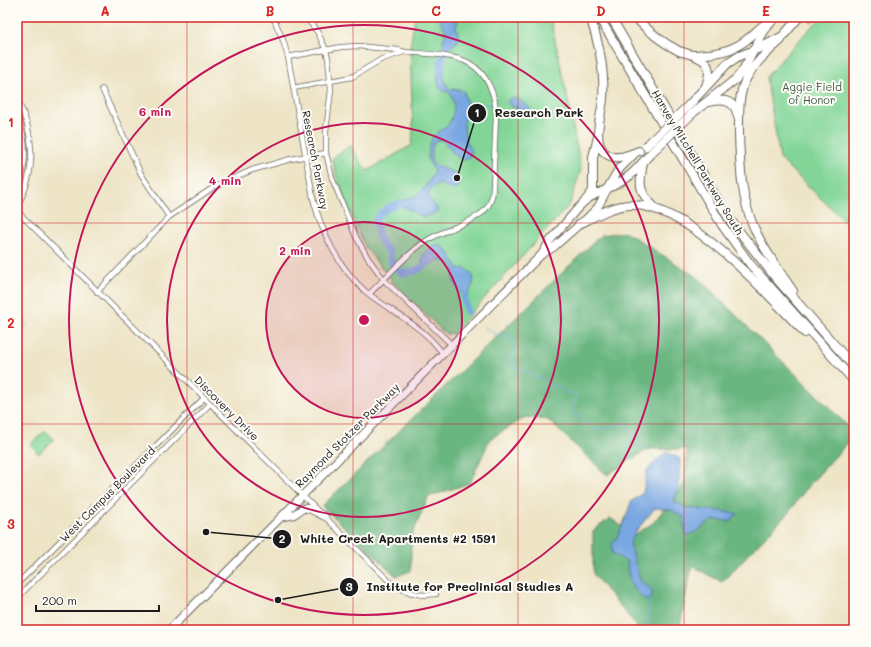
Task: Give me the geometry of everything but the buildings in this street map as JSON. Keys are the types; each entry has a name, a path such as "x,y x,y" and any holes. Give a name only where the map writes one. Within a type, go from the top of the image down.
{"highway":[{"path":"586,200 593,191 593,157 598,136 603,98 603,79 598,42 590,17"},
{"name":"Harvey Mitchell Parkway South","path":"599,17 722,225 754,269 854,382"},
{"name":"Harvey Mitchell Parkway South","path":"611,17 728,217 775,277 854,367"},
{"path":"635,17 661,39 680,51 693,55 704,61 709,69 709,78 706,88"},
{"path":"693,55 717,54 736,48 759,28 776,17"},
{"name":"Raymond Stotzer Parkway","path":"608,188 625,162 639,152 649,149 741,73 767,26 776,17"},
{"name":"Raymond Stotzer Parkway","path":"608,188 629,178 643,162 649,149 727,64 739,56 783,36 799,17"},
{"path":"783,36 781,40 754,67 746,80 741,98 739,122 743,187 746,204 755,231 767,253 819,328"},
{"path":"705,102 720,100 728,102 736,110 739,122"},
{"path":"598,136 600,145 608,156 619,157 639,152"},
{"path":"643,162 640,188 644,195 656,208 687,225 721,250 854,382"},
{"path":"579,224 615,207 632,205 656,208"}],"main road":[{"name":"Raymond Stotzer Parkway","path":"541,255 549,242 586,200 608,188"},
{"name":"Raymond Stotzer Parkway","path":"169,630 541,255 554,246 598,207 608,188"},
{"path":"281,517 294,515 304,508 310,509 324,516"}],"street":[{"name":"Research Parkway","path":"273,17 283,40 288,57 313,198 322,228 330,245 340,261 364,290 427,336 444,354"},
{"name":"Research Parkway","path":"306,17 318,33 326,50 331,81 326,131 326,153 332,178 356,237 368,258 384,280 452,346"},
{"path":"288,57 358,46 398,50 455,59 469,63 481,73 491,90 496,104 492,197 489,205 479,215 435,235 413,251 369,294"},
{"path":"293,88 352,77 382,59 405,52"},
{"path":"102,89 141,174 169,218"},
{"path":"17,99 30,136 32,159 27,185 17,206"},
{"path":"17,115 24,137 25,167 17,192"},
{"path":"24,137 30,136"},
{"path":"97,292 169,218 214,187 252,170 305,156 326,153"},
{"name":"Discovery Drive","path":"17,211 394,586 409,592 436,594"},
{"name":"West Campus Boulevard","path":"17,584 204,398"},
{"name":"West Campus Boulevard","path":"17,598 210,404"},
{"path":"173,428 179,434"}],"green space":[{"path":"415,17 550,17 581,169 570,204 453,333 447,334 442,331 394,283 365,247 339,185 332,159 350,145 367,171 412,145 413,130 410,48"},
{"name":"Aggie Field of Honor","path":"823,17 854,17 854,230 780,159 766,77 810,28"},
{"path":"626,232 697,277 854,432 854,436 810,484 788,513 722,582 692,566 679,630 634,630 637,626 593,574 593,531 610,518 634,535 653,523 684,484 687,449 648,449 607,475 548,420 526,417 490,439 470,483 428,497 411,538 411,571 396,576 322,506 601,235"},
{"path":"45,431 54,439 39,454 30,445"}],"water":[{"path":"438,17 459,17 456,27 458,41 450,47 445,46 443,42 446,31"},
{"path":"439,62 443,63 444,77 448,87 450,89 464,92 467,104 472,104 472,107 466,115 464,128 467,142 472,151 468,159 463,160 442,140 437,140 433,144 431,161 434,165 455,173 459,183 456,189 451,189 440,184 433,187 429,191 429,199 437,208 437,212 424,217 405,207 394,205 395,202 416,196 429,182 434,171 428,160 432,139 438,132 449,124 453,115 453,100 449,92 441,89 439,85"},
{"path":"512,98 518,99 524,103 532,113 531,114 510,106 508,100"},
{"path":"438,244 450,255 458,269 466,269 473,276 473,283 468,294 467,302 465,303 463,301 462,293 455,285 454,271 451,263 438,260 426,267 423,265 422,258 425,252"},
{"path":"666,452 680,459 679,486 674,501 687,508 738,514 730,521 712,520 697,531 686,536 683,517 671,510 655,508 636,531 630,543 640,580 652,590 652,597 649,600 645,600 636,591 629,579 627,562 612,553 612,544 617,538 631,502 643,493 647,470"}],"waterway":[{"path":"441,71 441,63 449,37"},
{"path":"503,103 509,103"},
{"path":"471,106 490,104"},
{"path":"403,203 388,208 376,219 379,237 383,245 389,251 392,263 402,273 418,270 431,260"},
{"path":"464,295 467,311"},
{"path":"17,301 20,304 26,323 26,326 17,329"},
{"path":"483,326 497,335 510,336 515,348 511,357 515,368 531,373 533,377 543,379 551,387 561,387 565,393 571,392 576,396 573,412 596,430 600,428 607,429 615,425 627,423 638,444 651,453 657,461"},
{"path":"646,630 649,599"}],"place":[{"name":"Research Park","path":"457,178"},
{"name":"White Creek Apartments #2 1591","path":"206,532"},
{"name":"Institute for Preclinical Studies A","path":"278,600"}]}
